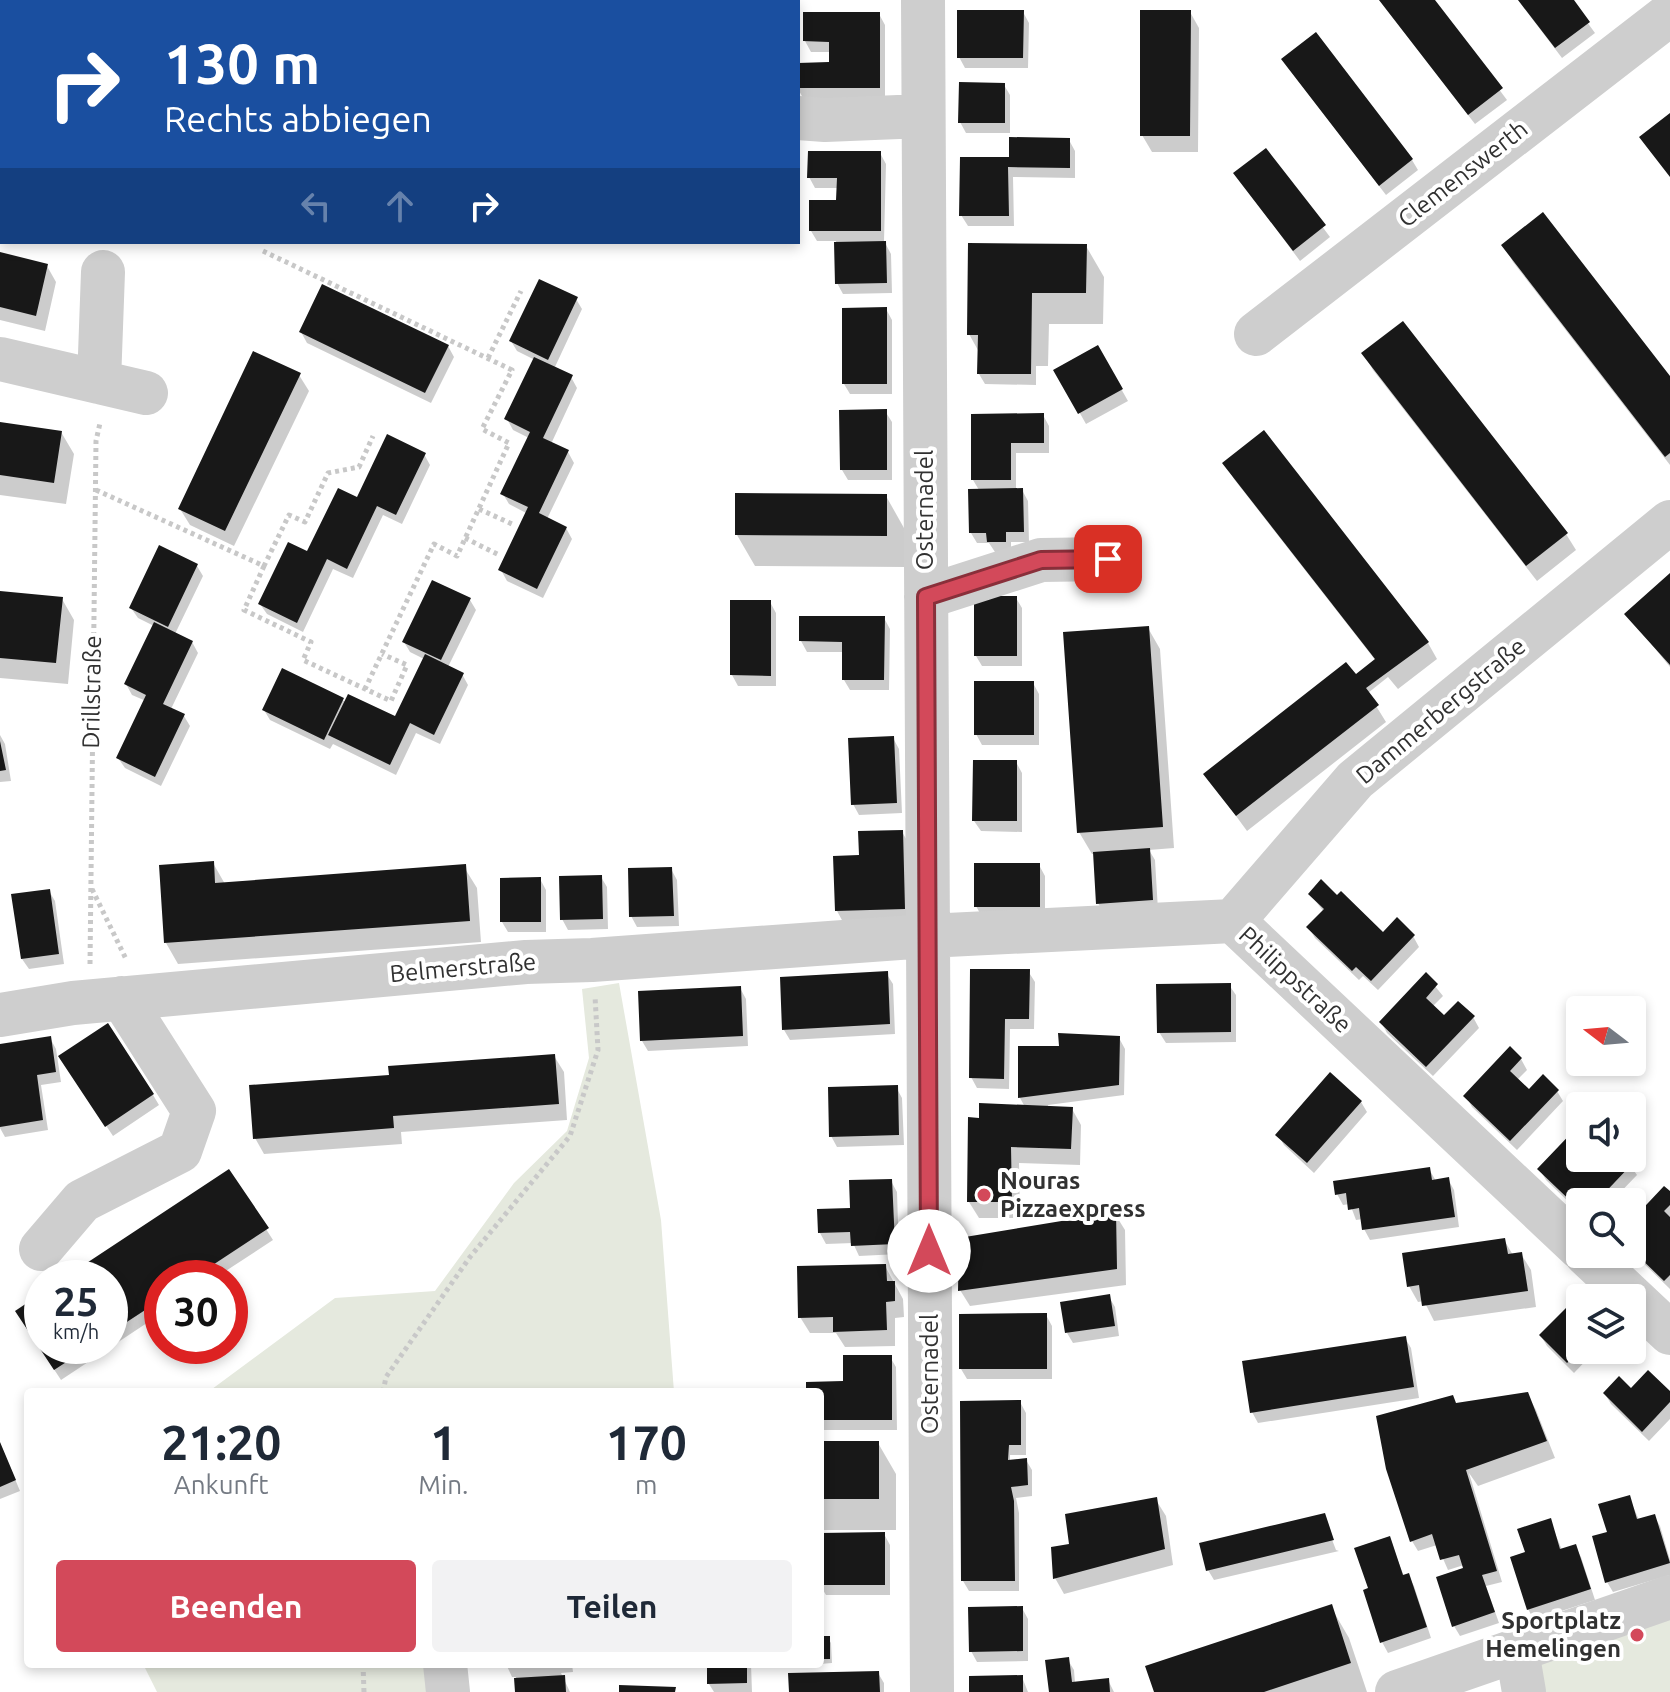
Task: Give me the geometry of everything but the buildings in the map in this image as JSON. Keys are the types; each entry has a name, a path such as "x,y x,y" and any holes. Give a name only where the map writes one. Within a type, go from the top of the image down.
{"street":[{"name":"Osternadel","path":"923,0 932,1692"},
{"path":"1660,0 1670,13"},
{"name":"Clemenswerth","path":"1256,334 1670,13"},
{"path":"800,118 923,116"},
{"path":"0,359 118,386 103,272"},
{"name":"Dammerbergstraße","path":"1233,921 1355,780 1670,522"},
{"path":"926,597 1041,560 1108,559"},
{"name":"Philippstraße","path":"927,936 1233,921 1566,1235"},
{"name":"Belmerstraße","path":"0,1015 118,999 526,962 927,936"},
{"path":"41,1249 82,1201 180,1151 194,1111 118,999"},
{"path":"1601,1268 1670,1333"},
{"path":"1397,1692 1521,1672 1670,1597"},
{"path":"445,1668 448,1692"}],"path":[{"path":"263,251 512,370 482,429 509,443 479,509 457,556 434,544 365,689"},
{"path":"488,358 521,291"},
{"name":"Drillstraße","path":"118,386 96,441 90,884 118,999"},
{"path":"373,436 359,467 328,473 305,522 289,515 244,610 311,642 303,660 391,701 407,665 382,654"},
{"path":"96,490 264,566"},
{"path":"479,509 512,524"},
{"path":"465,538 499,555"},
{"path":"90,884 118,999"},
{"path":"384,1388 386,1377 470,1257 570,1136 598,1050 592,960"},
{"path":"363,1668 364,1692"}],"shaded area":[{"path":"619,983 661,1220 674,1388 213,1388 335,1298 435,1291 514,1183 567,1131 589,1058 582,989"},
{"name":"Sportplatz Hemelingen","path":"1670,1613 1670,1692 1543,1692 1536,1657"},
{"path":"145,1668 432,1668 435,1692 157,1692"}],"place":[{"name":"Nouras Pizzaexpress","path":"984,1195"},
{"name":"Sportplatz Hemelingen","path":"1637,1635"}],"route":[{"path":"929,1251 926,597 1041,560 1108,559"}]}
